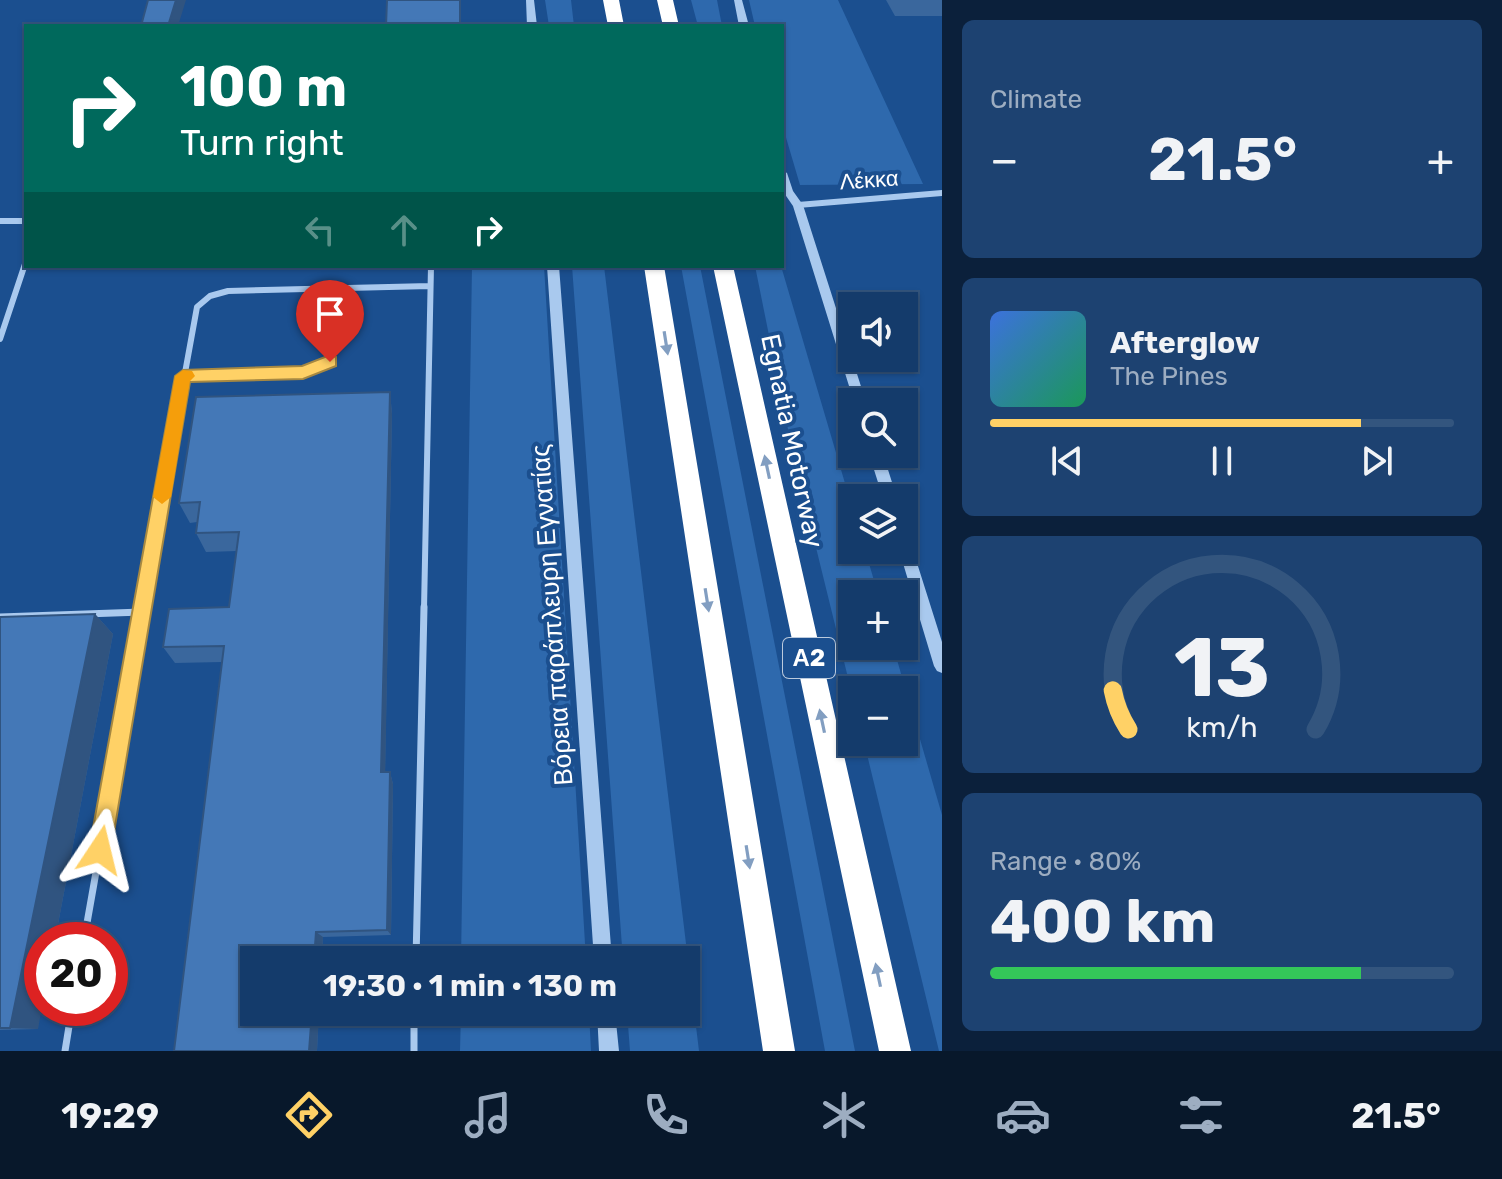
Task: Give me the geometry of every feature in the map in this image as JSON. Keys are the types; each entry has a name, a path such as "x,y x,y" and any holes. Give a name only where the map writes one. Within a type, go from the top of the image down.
{"highway":[{"path":"611,0 616,24"},
{"path":"665,0 671,24"},
{"path":"654,268 779,1051"},
{"name":"Egnatia Motorway","path":"723,268 895,1051"}],"street":[{"path":"530,0 532,24"},
{"path":"738,0 744,24"},
{"path":"784,179 788,192 798,205 856,388"},
{"name":"Λέκκα","path":"798,205 942,193"},
{"path":"0,221 24,221"},
{"name":"Βόρεια παράπλευρη Εγνατίας","path":"553,268 602,946"},
{"path":"910,564 942,666"},
{"path":"607,1026 609,1051"}],"lane":[{"path":"0,339 24,266"},
{"path":"416,946 431,268"},
{"path":"87,922 197,307 210,296 228,291 430,286"},
{"path":"183,376 303,373 322,367 335,355 337,348 340,289"},
{"path":"0,617 142,612"},
{"path":"65,1051 69,1026"},
{"path":"414,1026 414,1051"}],"shaded area":[{"path":"545,0 571,0 574,24 549,24"},
{"path":"691,0 717,0 722,24 697,24"},
{"path":"749,0 838,0 923,184 800,185 784,131 784,24 755,24"},
{"path":"472,268 544,268 585,946 461,946"},
{"path":"572,268 604,268 686,946 622,946"},
{"path":"681,268 700,268 855,1051 825,1051"},
{"path":"755,268 782,268 838,468 845,484 838,484 838,564 869,564 874,580 838,580 838,637 793,454"},
{"path":"844,660 897,660 902,676 848,676"},
{"path":"918,732 942,815 942,1051 939,1051 867,756 918,756"},
{"path":"461,1026 590,1026 591,1051 460,1051"},
{"path":"628,1026 696,1026 699,1051 630,1051"}],"building":[{"path":"148,0 176,0 169,24 142,24"},
{"path":"387,0 460,0 460,24 386,24"},
{"path":"390,392 381,772 390,772 387,930 316,932 315,946 240,946 240,1026 311,1026 309,1051 174,1051 224,646 163,647 169,609 229,607 239,532 196,533 200,502 179,503 196,397"},
{"path":"95,614 32,922 24,922 24,960 10,1028 0,1028 0,617"}],"slow traffic":[{"path":"162,497 183,376 187,376"}],"route":[{"path":"100,850 183,376 303,373 330,362"}]}
